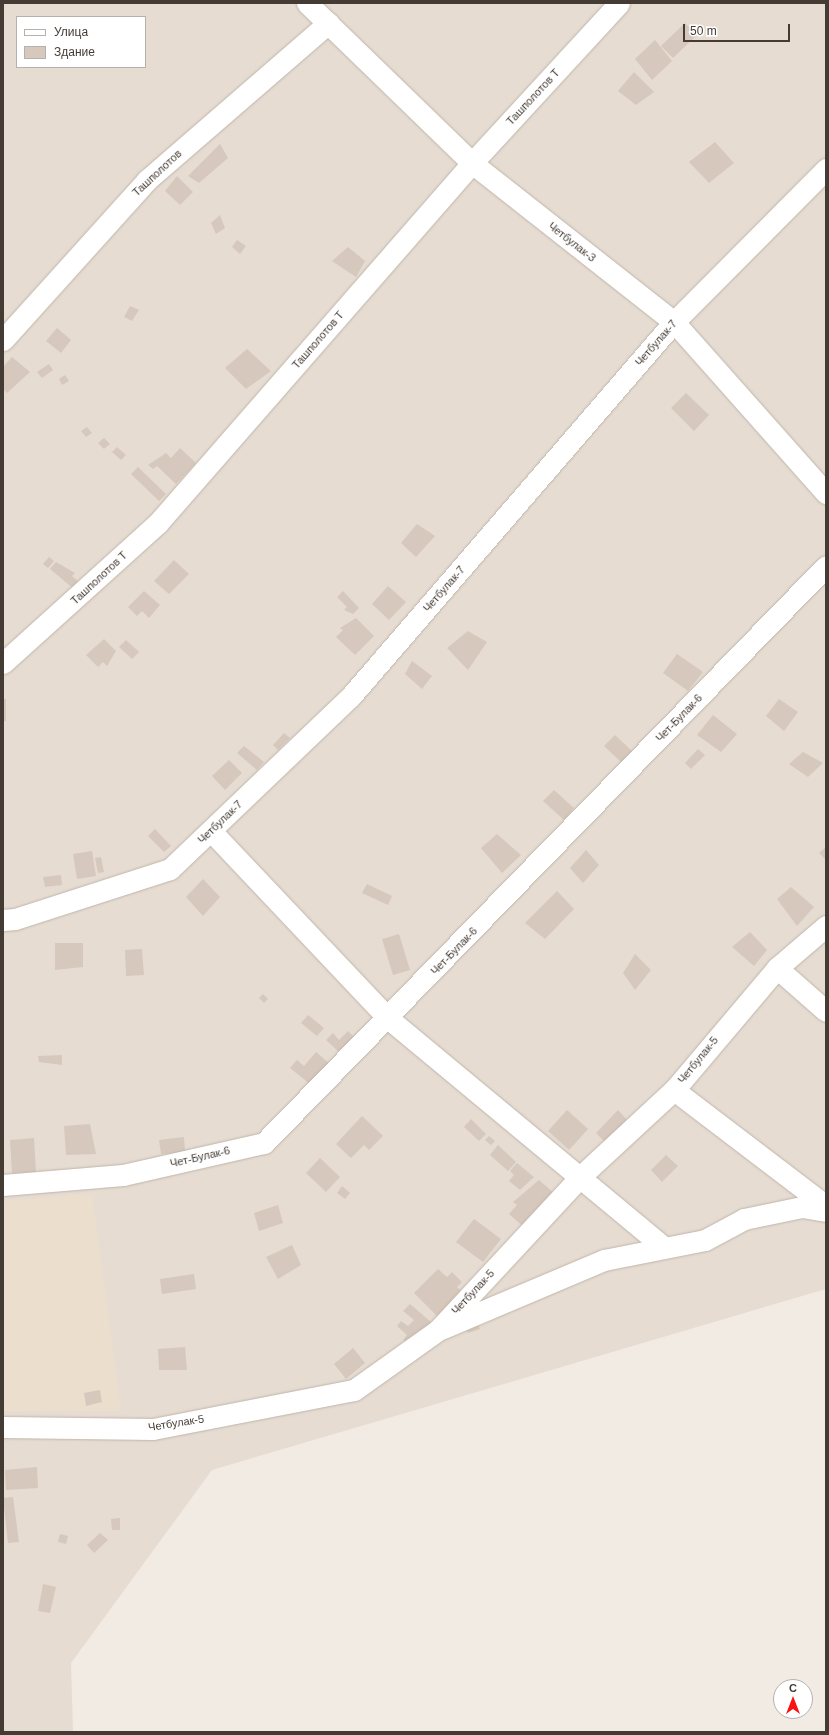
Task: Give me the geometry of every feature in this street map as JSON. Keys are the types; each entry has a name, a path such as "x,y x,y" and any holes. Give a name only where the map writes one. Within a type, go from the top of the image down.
{"street":[{"name":"Четбулак-3","path":"307,3 472,163 674,322 826,493"},
{"name":"Ташполотов Т","path":"3,663 158,523 472,163 619,3"},
{"name":"Ташполотов","path":"3,340 147,180 328,23"},
{"name":"Четбулак-7","path":"3,920 15,919 170,869 352,696 674,322 826,169"},
{"name":"Чет-Булак-6","path":"3,1185 123,1174 264,1143 389,1019 826,566"},
{"path":"211,830 389,1019 581,1176 662,1246"},
{"name":"Четбулак-5","path":"3,1427 153,1429 354,1390 438,1330 581,1176 674,1090 777,968 826,926"},
{"path":"777,968 826,1011"},
{"path":"674,1090 826,1206"},
{"path":"438,1330 596,1263 662,1246 705,1240 744,1219 802,1207 826,1211"}],"shaded area":[{"path":"3,3 826,3 826,1289 212,1470 71,1663 73,1732 3,1732"},
{"path":"92,1194 121,1411 3,1411 3,1201"}],"building":[{"path":"685,23 697,35 673,58 661,46"},
{"path":"655,40 672,61 652,80 635,59"},
{"path":"634,72 654,92 636,105 618,91"},
{"path":"715,142 734,163 709,183 689,162"},
{"path":"220,144 228,158 199,183 188,176"},
{"path":"177,176 193,192 180,205 165,191"},
{"path":"220,215 225,228 216,234 211,223"},
{"path":"237,240 246,246 240,254 232,247"},
{"path":"348,247 365,261 356,277 332,261"},
{"path":"130,306 139,310 132,321 124,317"},
{"path":"57,328 71,340 61,353 46,341"},
{"path":"247,349 271,371 246,389 225,368"},
{"path":"12,357 30,372 7,393 3,389 3,367"},
{"path":"49,364 53,370 42,378 37,372"},
{"path":"65,375 69,381 62,385 59,379"},
{"path":"686,393 709,415 694,431 671,408"},
{"path":"87,427 92,433 86,437 81,431"},
{"path":"104,438 110,444 104,449 98,443"},
{"path":"117,447 126,455 121,460 112,452"},
{"path":"180,448 196,463 176,484 157,466 153,469 148,465 166,453 171,458"},
{"path":"138,467 166,494 159,501 131,474"},
{"path":"417,524 435,536 416,557 401,543"},
{"path":"49,557 54,561 48,568 43,564"},
{"path":"174,560 189,574 169,594 154,581"},
{"path":"56,562 75,573 72,576 80,583 74,589 50,569"},
{"path":"388,586 406,602 389,620 372,604"},
{"path":"144,591 160,605 149,618 142,611 137,616 128,607"},
{"path":"343,591 359,608 353,614 344,610 347,607 337,597"},
{"path":"356,618 374,636 355,655 336,637 343,630 340,628"},
{"path":"468,631 487,642 468,670 447,648"},
{"path":"104,639 116,651 107,666 103,662 98,667 86,655"},
{"path":"126,640 139,652 132,659 119,647"},
{"path":"677,654 703,672 688,691 663,673"},
{"path":"412,661 432,676 422,689 405,674"},
{"path":"3,699 6,699 6,721 3,721"},
{"path":"779,699 798,712 784,731 766,716"},
{"path":"713,715 737,734 721,752 697,735"},
{"path":"284,733 290,738 278,750 273,745"},
{"path":"615,735 632,751 621,762 604,746"},
{"path":"244,746 264,762 257,770 237,753"},
{"path":"698,749 705,755 691,769 685,763"},
{"path":"803,752 823,763 808,777 789,764"},
{"path":"229,760 242,773 225,790 212,776"},
{"path":"554,790 574,808 564,820 543,801"},
{"path":"155,829 171,846 164,852 148,836"},
{"path":"497,834 521,855 502,873 481,848"},
{"path":"826,847 826,860 819,853"},
{"path":"586,850 599,865 583,883 570,868"},
{"path":"92,851 96,876 77,879 73,854"},
{"path":"101,857 104,872 98,873 95,858"},
{"path":"61,875 62,885 45,887 43,877"},
{"path":"203,879 220,897 203,916 186,897"},
{"path":"367,884 392,896 388,905 362,893"},
{"path":"791,887 814,907 797,926 777,899"},
{"path":"557,891 574,909 545,939 525,923"},
{"path":"750,932 767,950 754,966 732,947"},
{"path":"399,934 410,970 393,975 382,939"},
{"path":"55,943 83,943 83,967 55,970"},
{"path":"142,949 144,975 126,976 125,950"},
{"path":"635,954 651,970 635,990 623,973"},
{"path":"263,994 268,999 264,1003 259,998"},
{"path":"308,1015 324,1028 317,1036 301,1023"},
{"path":"348,1031 355,1038 340,1053 326,1040 333,1033 339,1040"},
{"path":"316,1052 330,1064 311,1085 290,1068 297,1060 304,1066"},
{"path":"62,1055 62,1065 39,1062 38,1056"},
{"path":"567,1110 588,1129 569,1150 548,1131"},
{"path":"618,1110 628,1121 607,1144 596,1133"},
{"path":"362,1116 383,1136 369,1150 364,1145 351,1158 336,1144"},
{"path":"471,1119 486,1134 479,1141 464,1127"},
{"path":"90,1124 96,1154 66,1155 64,1126"},
{"path":"489,1136 495,1141 491,1145 485,1140"},
{"path":"184,1137 185,1152 161,1154 159,1140"},
{"path":"34,1138 36,1172 12,1173 10,1140"},
{"path":"498,1145 516,1162 508,1171 490,1155"},
{"path":"666,1155 678,1166 662,1182 651,1170"},
{"path":"320,1158 340,1177 326,1192 306,1173"},
{"path":"517,1163 534,1177 520,1190 509,1181 514,1175 510,1171"},
{"path":"539,1180 556,1195 526,1229 509,1214 517,1205 513,1202"},
{"path":"342,1186 350,1193 345,1199 337,1193"},
{"path":"278,1205 283,1223 259,1231 254,1213"},
{"path":"474,1219 501,1239 483,1262 456,1242"},
{"path":"292,1245 301,1265 278,1279 266,1257"},
{"path":"438,1269 447,1277 452,1272 462,1282 457,1287 463,1292 438,1317 414,1293"},
{"path":"194,1274 196,1289 162,1294 160,1279"},
{"path":"410,1304 431,1322 410,1346 403,1340 407,1335 397,1326 401,1321 408,1326 414,1320 403,1311"},
{"path":"477,1322 480,1329 468,1333 465,1327"},
{"path":"185,1347 187,1370 159,1370 158,1349"},
{"path":"353,1348 365,1363 346,1379 334,1364"},
{"path":"100,1390 102,1402 86,1406 84,1393"},
{"path":"37,1467 38,1488 6,1490 5,1470"},
{"path":"13,1497 19,1542 8,1543 3,1498"},
{"path":"120,1518 120,1530 112,1530 111,1519"},
{"path":"100,1533 108,1540 94,1553 87,1545"},
{"path":"60,1534 68,1536 66,1544 58,1542"},
{"path":"43,1584 56,1587 50,1613 38,1611"}]}
